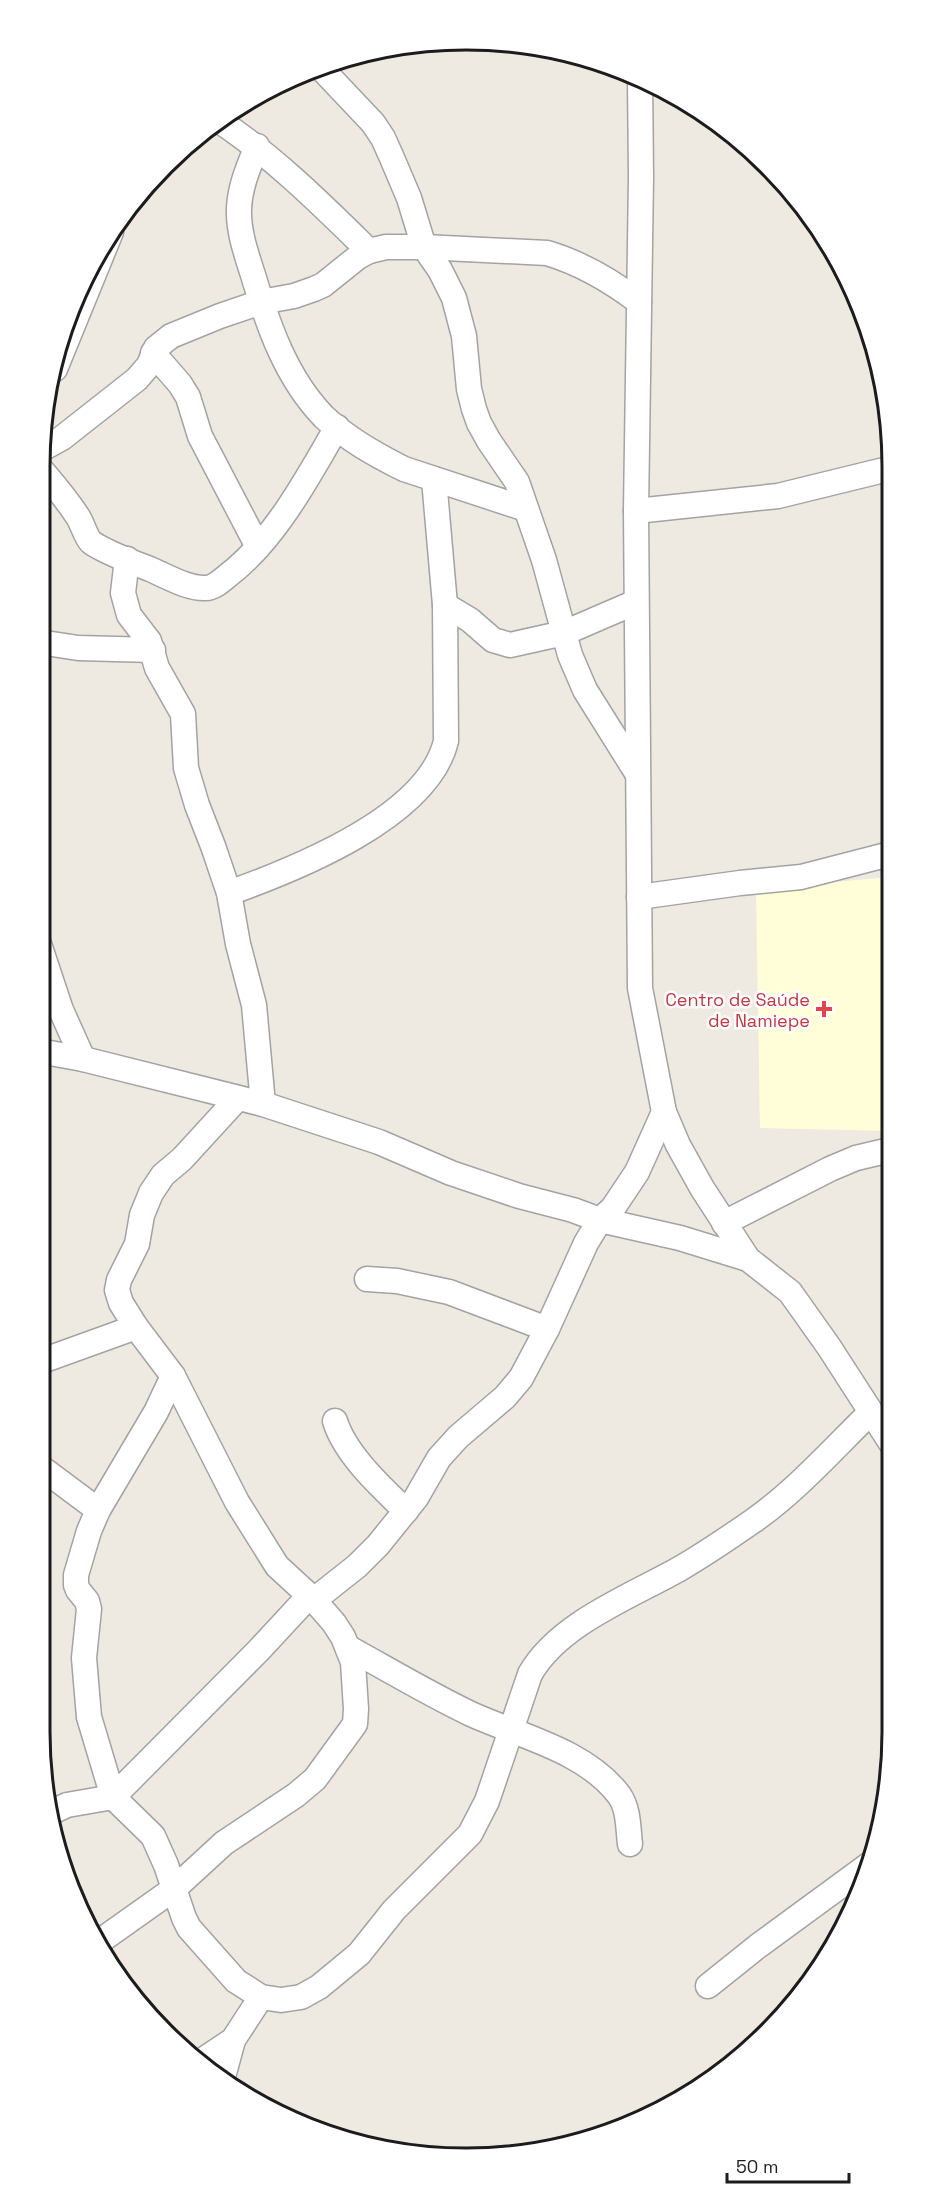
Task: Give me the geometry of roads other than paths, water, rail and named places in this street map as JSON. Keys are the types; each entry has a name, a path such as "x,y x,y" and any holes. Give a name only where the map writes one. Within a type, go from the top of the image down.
{"street":[{"path":"327,74 347,94 383,138 409,198 424,247 440,270 454,298 464,336 469,390 479,423 517,482 544,560 570,655 585,690 637,773"},
{"path":"640,88 636,511 640,988 664,1112 687,1162 748,1259 790,1292 829,1347 882,1430"},
{"path":"226,125 257,146 279,165 369,251"},
{"path":"257,146 246,172 239,206 240,226 270,330 309,399 324,417 390,462 404,469 526,509"},
{"path":"50,445 62,438 137,379 149,366 153,353 162,342 171,336 261,302 294,296 314,289 323,285 357,257 369,251 424,247 547,253 565,258 605,278 639,302"},
{"path":"153,353 180,384 188,398 200,436 258,546"},
{"path":"50,481 76,513 91,541 127,560 204,589 212,587 239,567 275,526 337,427"},
{"path":"636,511 778,496 882,470"},
{"path":"229,893 311,861 347,842 377,823 429,778 441,760 446,741 445,604 434,478"},
{"path":"127,560 123,592 129,615 149,641 157,668 183,714 186,768 196,805 229,893 238,944 254,1005 263,1104"},
{"path":"445,604 470,620 493,640 510,645 564,633 636,602"},
{"path":"50,644 78,648 153,650"},
{"path":"639,897 801,877 882,856"},
{"path":"50,977 61,1010 83,1059"},
{"path":"50,1053 83,1059 237,1100 263,1104 379,1142 451,1173 600,1220 680,1238 748,1259"},
{"path":"104,1938 174,1888 224,1843 296,1795 315,1779 354,1724 355,1688 353,1662 349,1648 334,1623 312,1598 277,1566 237,1502 173,1376 136,1327 121,1303 117,1290 119,1280 137,1244 146,1204 163,1175 182,1159 237,1100"},
{"path":"57,1810 67,1805 113,1797 208,1699 312,1598 357,1566 378,1545 406,1511 439,1458 458,1437 505,1397 521,1378 547,1329 575,1264 600,1220 613,1208 637,1172 664,1112"},
{"path":"724,1223 830,1169 856,1158 882,1152"},
{"path":"367,1279 397,1281 449,1292 547,1329"},
{"path":"50,1358 136,1327"},
{"path":"173,1376 156,1412 98,1510 76,1575 78,1590 87,1601 89,1609 84,1658 89,1717 113,1797 153,1836 189,1929 236,1981 261,1997 281,2001 301,1997 319,1987 359,1954 394,1910 470,1834 487,1801 513,1730 530,1674 538,1660 547,1651 601,1610 681,1568 755,1520 788,1493 870,1413"},
{"path":"335,1421 340,1436 350,1451 406,1511"},
{"path":"50,1474 98,1510"},
{"path":"349,1648 473,1715 567,1754 598,1774 618,1795 626,1808 630,1844"},
{"path":"708,1986 856,1874"},
{"path":"225,2071 233,2040 261,1997"},
{"path":"207,2058 233,2040"}],"place":[{"name":"Centro de Saúde de Namiepe","path":"824,1009"}]}
